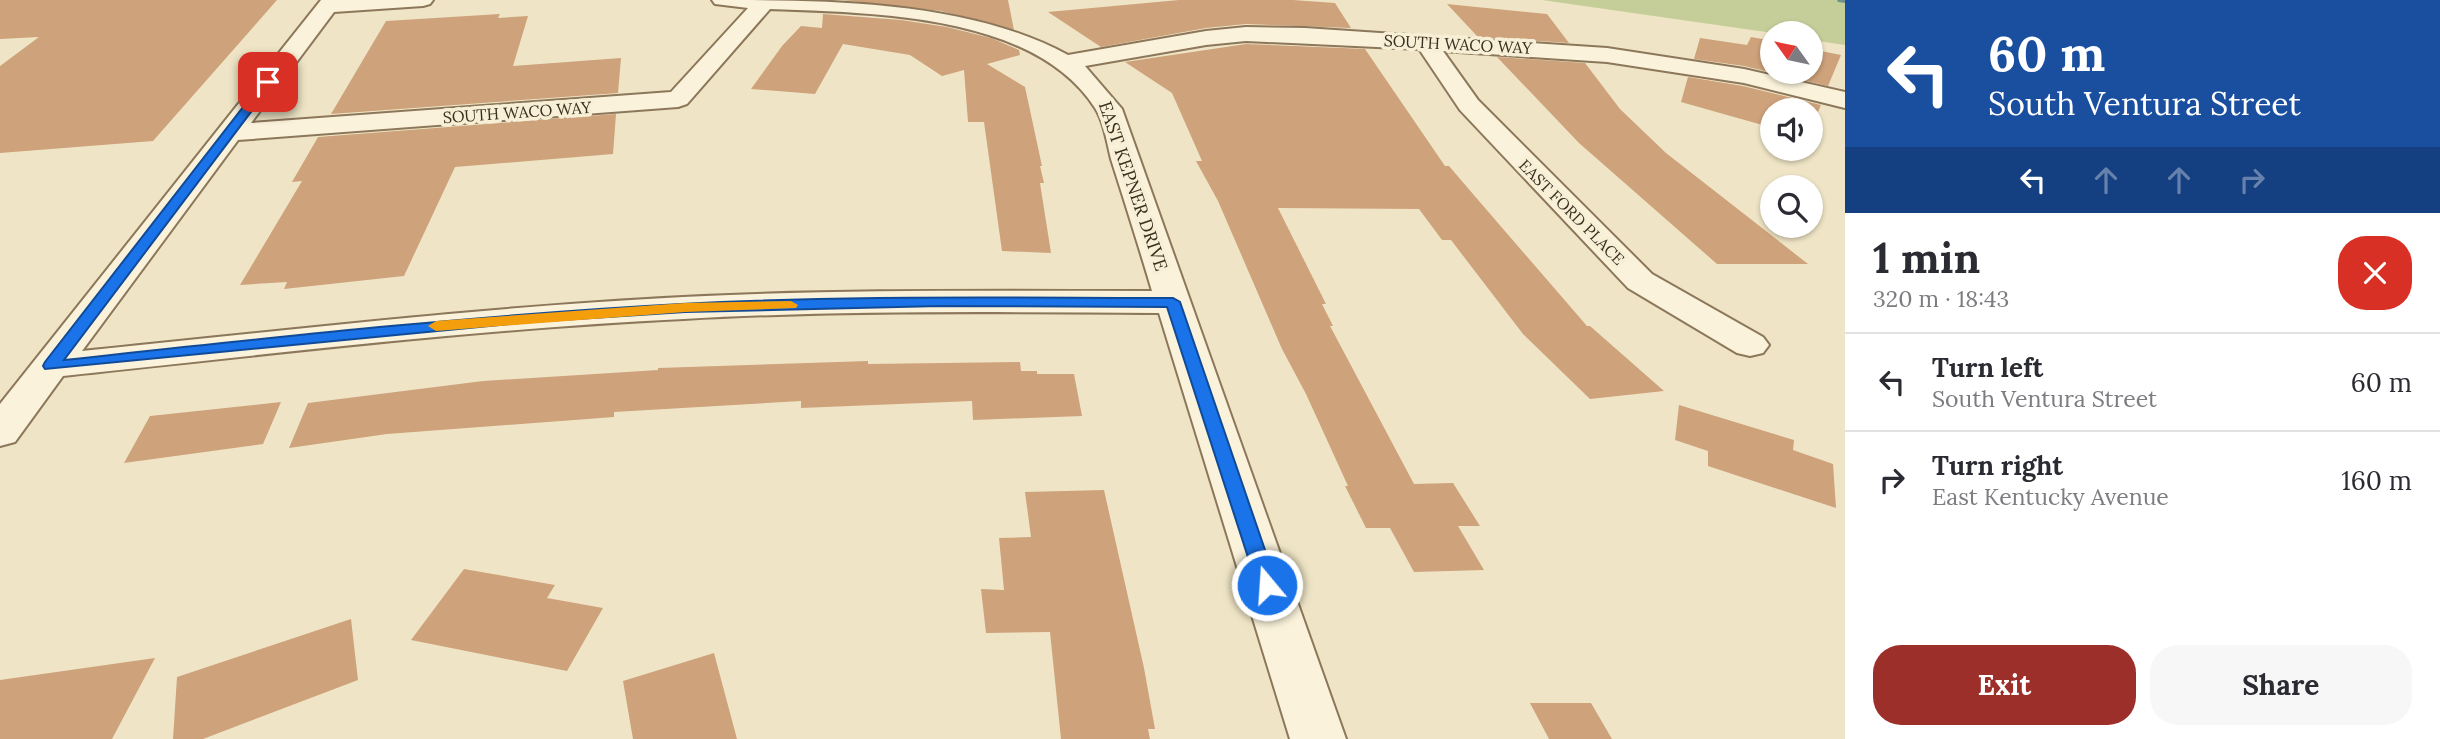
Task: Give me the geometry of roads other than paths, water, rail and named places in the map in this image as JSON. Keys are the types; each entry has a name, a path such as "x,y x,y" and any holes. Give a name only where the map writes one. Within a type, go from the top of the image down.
{"street":[{"path":"0,432 329,3 424,0"},
{"name":"EAST KEPNER DRIVE","path":"722,0 873,9 946,18 1011,34 1069,62 1098,89 1109,109 1318,739"},
{"name":"SOUTH WACO WAY","path":"227,134 678,99 764,2"},
{"name":"SOUTH WACO WAY","path":"1069,62 1206,38 1246,34 1425,42 1575,52 1660,62 1744,76 1845,100"},
{"name":"EAST FORD PLACE","path":"1425,42 1469,105 1640,281 1750,345"},
{"path":"51,366 530,317 672,309 940,302 1173,302"}],"waterway":[{"path":"1841,0 1845,1"}]}
